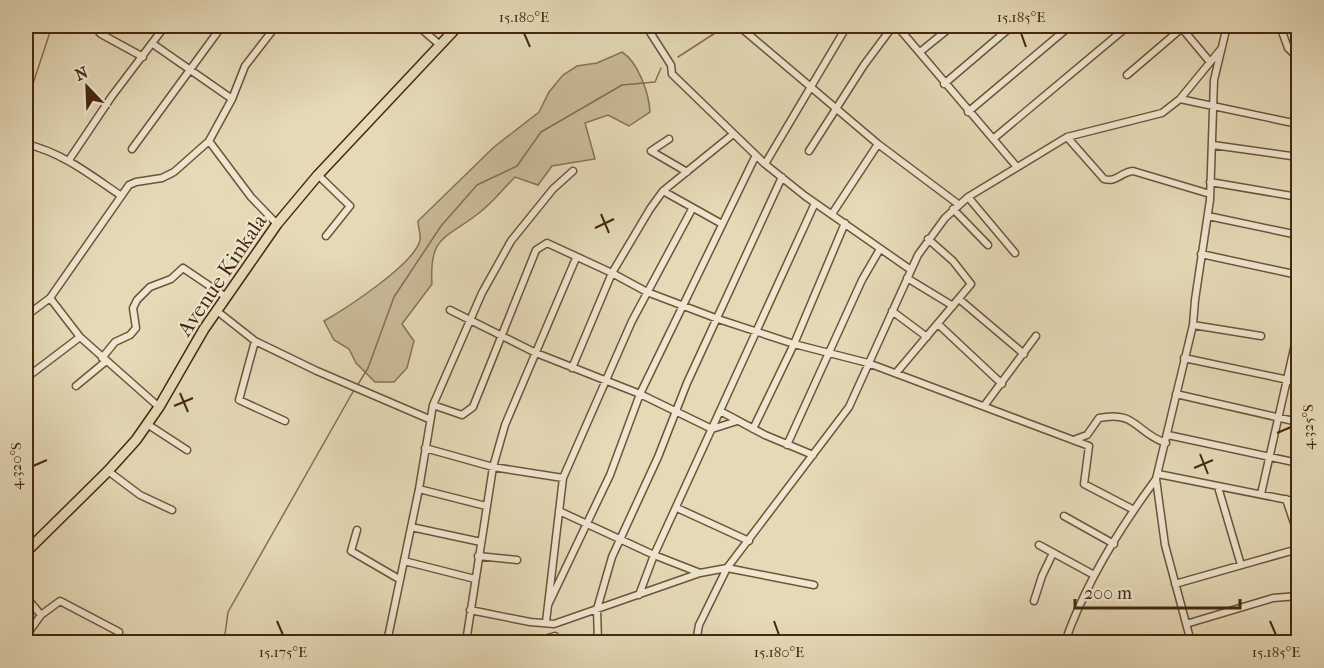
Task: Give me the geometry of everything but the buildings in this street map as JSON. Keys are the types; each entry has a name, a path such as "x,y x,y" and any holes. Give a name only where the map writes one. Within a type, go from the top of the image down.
{"main road":[{"name":"Avenue Kinkala","path":"26,552 108,471 147,424 226,297 277,224 318,175 458,26"}],"street":[{"path":"102,26 101,34 143,57"},
{"path":"69,160 112,96 165,26"},
{"path":"132,149 222,26"},
{"path":"26,316 50,298 120,195 136,182 162,178 174,172 209,141 232,99 245,66 276,26"},
{"path":"418,26 440,45"},
{"path":"646,26 671,64 672,74 732,135 815,203 911,270"},
{"path":"765,164 809,86 847,26"},
{"path":"809,151 864,65 895,26 1017,166"},
{"path":"920,52 952,26"},
{"path":"944,84 1012,26"},
{"path":"968,112 1070,26"},
{"path":"993,139 1128,26"},
{"path":"1065,642 1094,575 1157,476 1166,443 1193,325 1210,194 1213,145 1212,105 1227,26"},
{"path":"1280,26 1288,48 1299,58"},
{"path":"741,27 955,207 988,245"},
{"path":"1127,75 1181,27 1210,62"},
{"path":"153,44 190,72 232,99"},
{"path":"696,642 699,624 727,568 849,407 911,270 928,239 955,207 1017,166 1067,137 1154,117 1180,99 1221,49"},
{"path":"1180,99 1299,124"},
{"path":"572,368 612,273 663,191 732,135"},
{"path":"1067,137 1104,179 1114,180 1132,171 1210,194"},
{"path":"669,139 651,151 687,172"},
{"path":"209,141 251,197 277,224"},
{"path":"26,144 49,150 69,160 120,195"},
{"path":"832,214 878,144"},
{"path":"1213,145 1299,157"},
{"path":"548,605 610,475 640,394 756,155"},
{"path":"387,642 419,489 433,405 470,319 511,241 553,189 573,171"},
{"path":"318,175 350,206 326,236"},
{"path":"598,642 597,609 621,538 658,457 674,413 782,177"},
{"path":"1210,182 1299,197"},
{"path":"663,191 722,224"},
{"path":"968,197 1015,252"},
{"path":"639,595 654,555 815,203"},
{"path":"546,622 563,478 647,292 692,209"},
{"path":"1208,216 1299,235"},
{"path":"753,429 794,344 845,223"},
{"path":"897,373 971,284 970,280 928,239"},
{"path":"433,405 456,414 468,413 473,407 539,246 552,244 647,292 683,306 794,344 868,363 1089,446 1084,483 1134,510"},
{"path":"787,445 828,354 880,249"},
{"path":"1201,254 1299,275"},
{"path":"466,642 492,467 505,425 576,258"},
{"path":"76,386 104,360 115,342 130,336 136,328 133,308 137,300 150,287 171,279 183,268 226,297"},
{"path":"908,278 953,306"},
{"path":"50,298 80,337 159,407"},
{"path":"959,299 1024,354"},
{"path":"450,310 536,353 640,394 674,413 712,429 737,421"},
{"path":"892,310 927,337"},
{"path":"217,311 255,341 317,371 429,419"},
{"path":"938,324 1002,384"},
{"path":"1193,325 1261,336"},
{"path":"1261,494 1299,331"},
{"path":"984,406 1036,336"},
{"path":"26,378 80,337"},
{"path":"255,341 239,400 285,421"},
{"path":"1184,358 1299,382"},
{"path":"1176,394 1299,422"},
{"path":"720,411 753,429 813,455"},
{"path":"1069,438 1083,438 1099,418 1121,417 1133,420 1149,436 1166,443"},
{"path":"147,424 187,450"},
{"path":"1167,435 1299,463"},
{"path":"426,448 492,467 563,478"},
{"path":"108,471 140,495 172,510"},
{"path":"1157,476 1298,500"},
{"path":"1157,476 1161,524 1191,642"},
{"path":"1218,487 1241,565"},
{"path":"419,489 486,506"},
{"path":"1286,499 1299,535"},
{"path":"677,508 749,541"},
{"path":"559,511 654,555 700,573"},
{"path":"1064,516 1114,544"},
{"path":"411,527 481,542"},
{"path":"357,530 351,551 399,579"},
{"path":"1038,545 1094,575"},
{"path":"1175,584 1299,549"},
{"path":"1034,601 1053,553"},
{"path":"478,556 517,560"},
{"path":"404,561 475,579"},
{"path":"470,610 530,622 554,624 700,573 727,568 814,585"},
{"path":"1186,624 1273,598 1299,596"},
{"path":"26,597 41,615"},
{"path":"26,636 41,615 60,601 118,632"},
{"path":"534,642 555,639 554,624"},
{"path":"1276,642 1299,638"}],"shaded area":[{"path":"622,52 638,70 650,112 629,126 608,115 585,123 595,159 552,166 538,185 515,177 484,209 442,240 433,256 432,284 402,324 414,341 407,368 394,382 375,382 356,363 349,349 334,340 324,321 378,285 406,261 420,240 418,221 494,147 539,112 549,92 563,75 577,66 597,63"}],"waterway":[{"path":"26,105 52,26"},
{"path":"678,57 726,26"},
{"path":"357,386 368,368 394,297 441,226 477,185 517,166 541,132 622,85 655,82 661,68"},
{"path":"224,642 228,612 354,390"}]}
